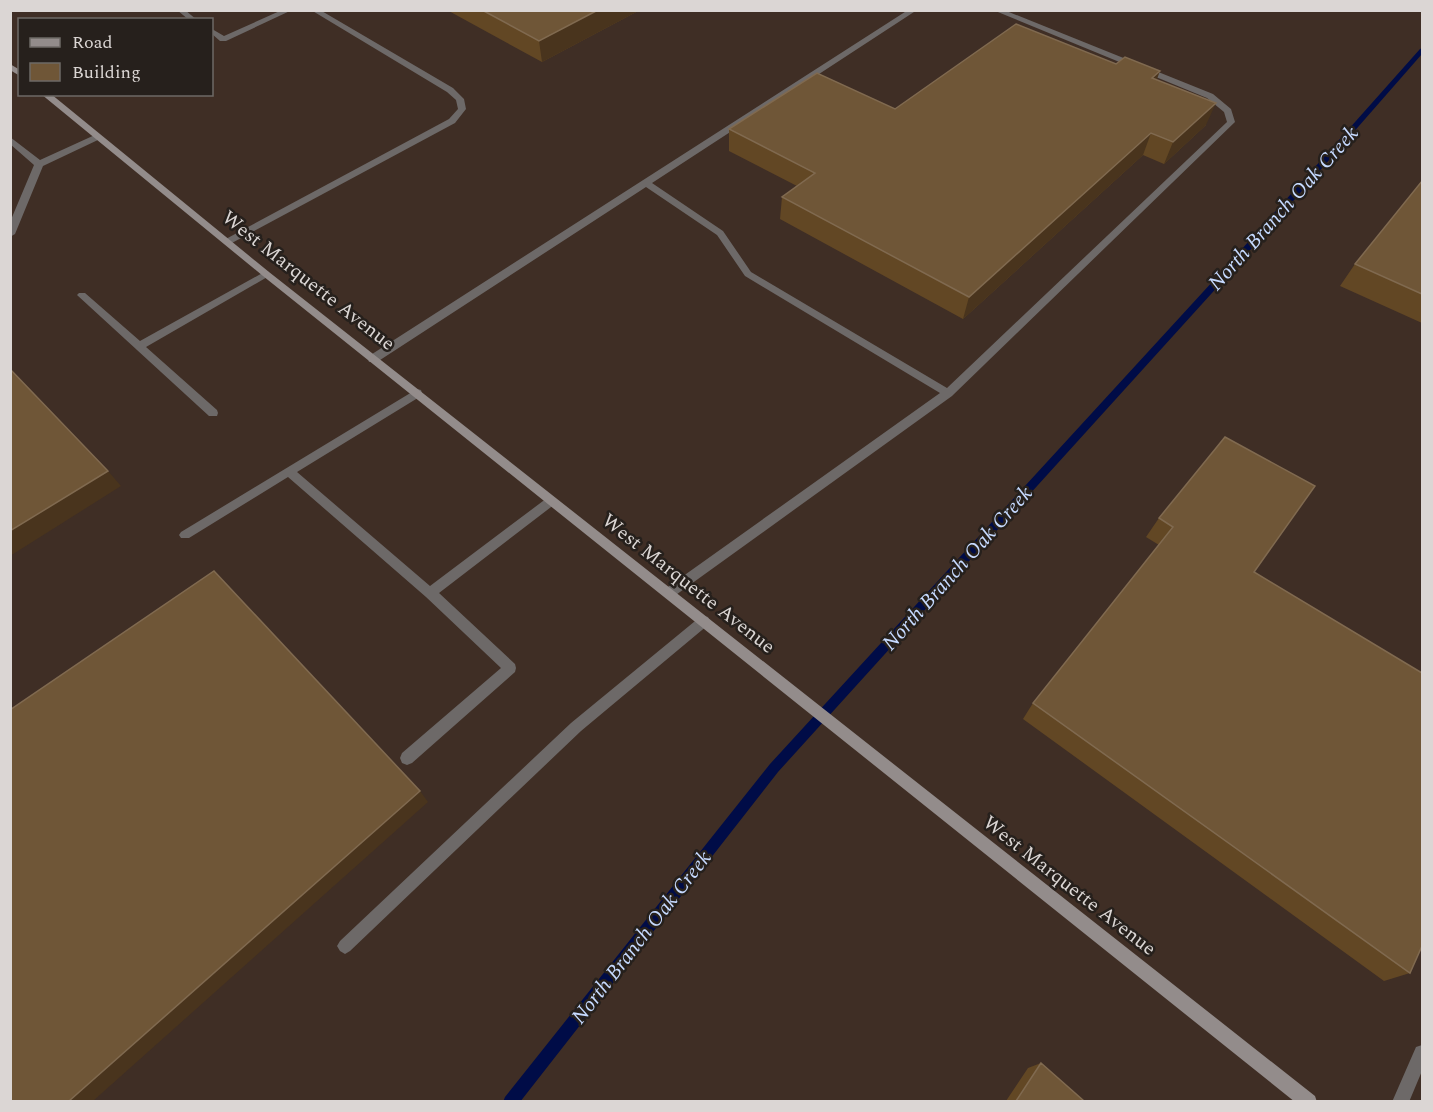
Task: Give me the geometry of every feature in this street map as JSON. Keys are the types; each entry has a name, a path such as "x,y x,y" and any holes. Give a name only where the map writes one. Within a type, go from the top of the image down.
{"street":[{"name":"West Marquette Avenue","path":"47,96 227,243 1309,1101"}],"lane":[{"path":"213,32 223,39 289,10"},
{"path":"227,243 452,121 462,109 460,99 450,90 314,10"},
{"path":"374,359 914,10"},
{"path":"669,593 948,393 1231,122 1228,111 1210,96 996,10"},
{"path":"10,234 39,164 97,137"},
{"path":"10,139 39,164"},
{"path":"646,183 720,233 748,274 948,393"},
{"path":"140,346 267,274"},
{"path":"82,296 213,413"},
{"path":"185,535 417,393"},
{"path":"290,472 430,593 510,668 407,758"},
{"path":"430,593 551,501"},
{"path":"345,946 576,727 704,621"},
{"path":"1400,1101 1422,1053"}],"shaded area":[{"path":"11,11 1422,11 1422,1101 11,1101"}],"building":[{"path":"482,10 598,10 539,41"},
{"path":"1016,24 1116,64 1125,57 1160,71 1152,78 1216,103 1173,142 1151,133 969,297 782,197 815,173 729,129 817,73 895,109"},
{"path":"1422,181 1422,294 1355,264"},
{"path":"10,369 108,471 10,531"},
{"path":"1225,437 1315,486 1254,572 1422,673 1422,946 1410,973 1033,703 1173,527 1159,518"},
{"path":"214,571 420,791 69,1101 10,1101 10,710"},
{"path":"1041,1063 1084,1101 1016,1101"}],"waterway":[{"name":"North Branch Oak Creek","path":"510,1102 774,768 1228,270 1422,50"}]}
